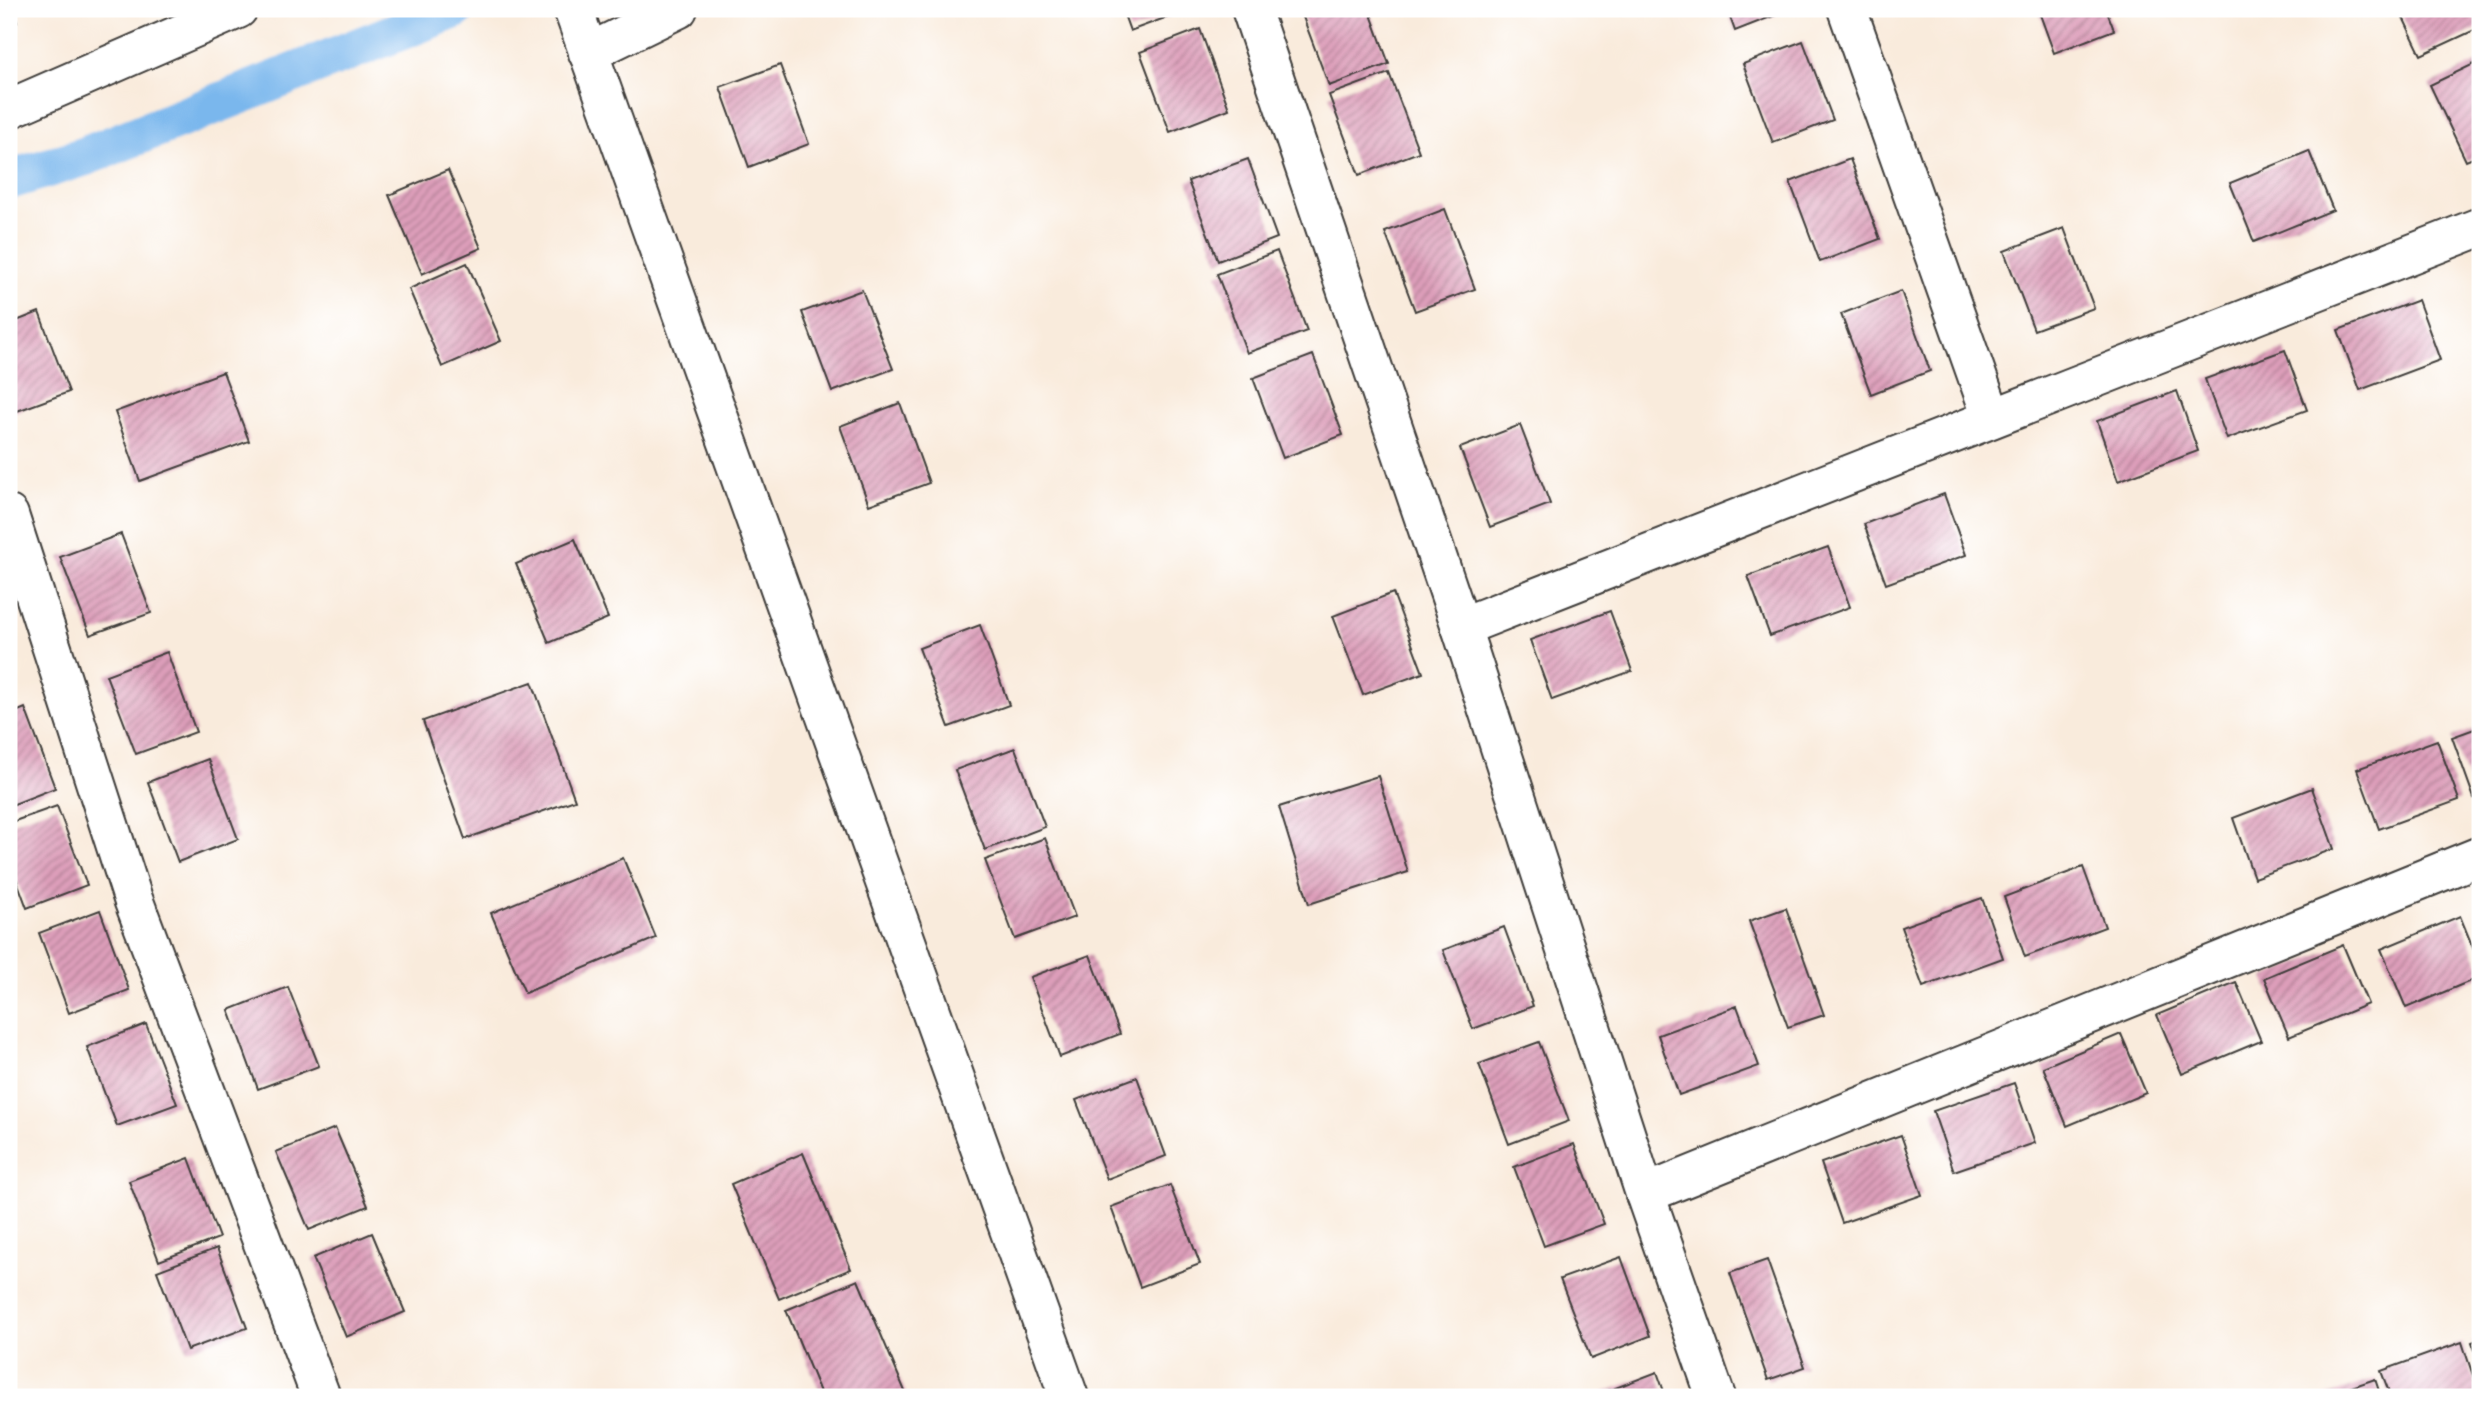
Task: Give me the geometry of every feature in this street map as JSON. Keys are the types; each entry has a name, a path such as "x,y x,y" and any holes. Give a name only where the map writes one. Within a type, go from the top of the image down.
{"street":[{"path":"9,109 238,9"},
{"path":"573,9 1069,1397"},
{"path":"588,53 678,9"},
{"path":"1251,9 1461,627 1645,1194 1716,1397"},
{"path":"1847,9 1992,418"},
{"path":"1461,627 2480,228"},
{"path":"9,515 133,899 321,1397"},
{"path":"1645,1194 2480,856"}],"building":[{"path":"9,9 13,9 17,22 9,24"},
{"path":"1122,9 1189,9 1130,31"},
{"path":"1300,9 1369,9 1389,64 1329,86"},
{"path":"1727,9 1791,9 1735,31"},
{"path":"2038,9 2106,9 2114,30 2054,53"},
{"path":"2399,9 2470,9 2479,28 2421,55"},
{"path":"1200,29 1229,109 1170,132 1140,52"},
{"path":"1803,41 1833,120 1773,143 1743,64"},
{"path":"2480,61 2480,155 2466,161 2430,85"},
{"path":"780,65 809,144 749,167 720,87"},
{"path":"1389,73 1419,152 1359,175 1329,95"},
{"path":"2309,151 2333,210 2254,242 2230,183"},
{"path":"1248,159 1277,238 1218,261 1188,181"},
{"path":"1850,159 1880,239 1820,262 1790,182"},
{"path":"448,170 481,248 422,274 389,195"},
{"path":"1445,209 1475,289 1415,311 1385,232"},
{"path":"2064,228 2094,308 2034,330 2004,251"},
{"path":"1277,251 1307,331 1247,353 1217,274"},
{"path":"467,263 501,341 442,367 409,289"},
{"path":"862,290 893,369 832,392 802,312"},
{"path":"1901,291 1930,371 1871,394 1841,314"},
{"path":"2418,300 2440,360 2360,390 2338,330"},
{"path":"39,312 69,392 9,414 9,324"},
{"path":"2285,350 2307,410 2227,439 2205,379"},
{"path":"1313,355 1343,435 1283,458 1253,378"},
{"path":"223,372 249,441 140,481 115,412"},
{"path":"2177,391 2198,451 2118,481 2097,421"},
{"path":"900,403 929,483 869,505 840,426"},
{"path":"1520,425 1550,504 1490,527 1460,448"},
{"path":"1944,494 1966,555 1886,584 1864,524"},
{"path":"121,534 151,613 90,635 60,557"},
{"path":"575,539 608,618 549,643 516,564"},
{"path":"1828,547 1850,607 1770,636 1748,576"},
{"path":"1393,593 1423,673 1363,695 1333,616"},
{"path":"1610,611 1632,671 1552,700 1530,640"},
{"path":"980,625 1009,705 949,727 919,648"},
{"path":"167,652 196,732 136,754 106,675"},
{"path":"532,682 575,800 465,839 423,721"},
{"path":"25,708 55,788 9,806 9,715"},
{"path":"2480,727 2480,795 2474,798 2452,737"},
{"path":"2437,740 2459,800 2379,829 2357,769"},
{"path":"1015,748 1045,827 985,850 955,770"},
{"path":"208,759 238,839 178,862 148,782"},
{"path":"1378,776 1408,872 1309,904 1279,807"},
{"path":"2312,788 2334,849 2254,878 2233,818"},
{"path":"57,806 87,885 27,908 9,859 9,823"},
{"path":"1045,838 1075,917 1015,939 985,860"},
{"path":"623,858 656,938 525,993 491,913"},
{"path":"2083,867 2105,927 2025,957 2004,897"},
{"path":"1982,898 2003,958 1923,987 1901,927"},
{"path":"1786,908 1824,1015 1788,1027 1749,921"},
{"path":"100,910 129,990 69,1013 39,933"},
{"path":"2460,916 2480,965 2480,977 2406,1008 2381,949"},
{"path":"1504,927 1533,1006 1473,1029 1443,950"},
{"path":"2343,945 2368,1004 2289,1037 2264,978"},
{"path":"1090,955 1120,1034 1060,1057 1030,977"},
{"path":"2236,982 2261,1041 2182,1074 2157,1015"},
{"path":"288,987 319,1066 258,1089 229,1010"},
{"path":"1737,1006 1759,1066 1679,1095 1658,1035"},
{"path":"146,1024 177,1104 117,1126 87,1047"},
{"path":"2121,1034 2146,1093 2067,1126 2043,1067"},
{"path":"1539,1042 1569,1121 1509,1144 1479,1064"},
{"path":"1137,1077 1166,1156 1107,1179 1076,1100"},
{"path":"2014,1083 2035,1143 1954,1171 1933,1111"},
{"path":"335,1128 368,1206 309,1230 276,1152"},
{"path":"1901,1135 1922,1195 1842,1223 1821,1163"},
{"path":"1574,1144 1604,1224 1544,1246 1514,1167"},
{"path":"803,1153 851,1269 779,1299 731,1184"},
{"path":"189,1158 219,1238 159,1261 129,1181"},
{"path":"1170,1185 1200,1264 1140,1287 1111,1207"},
{"path":"372,1233 405,1312 346,1337 313,1258"},
{"path":"217,1248 247,1328 187,1350 157,1271"},
{"path":"1621,1257 1650,1336 1591,1359 1560,1279"},
{"path":"1767,1260 1805,1367 1768,1380 1730,1273"},
{"path":"858,1280 907,1396 822,1397 786,1310"},
{"path":"2480,1339 2480,1364 2472,1342"},
{"path":"2462,1342 2480,1397 2391,1397 2381,1371"},
{"path":"1657,1372 1666,1397 1597,1395"},
{"path":"2375,1379 2381,1397 2323,1397"}],"waterway":[{"path":"9,180 83,157 455,9"}]}
